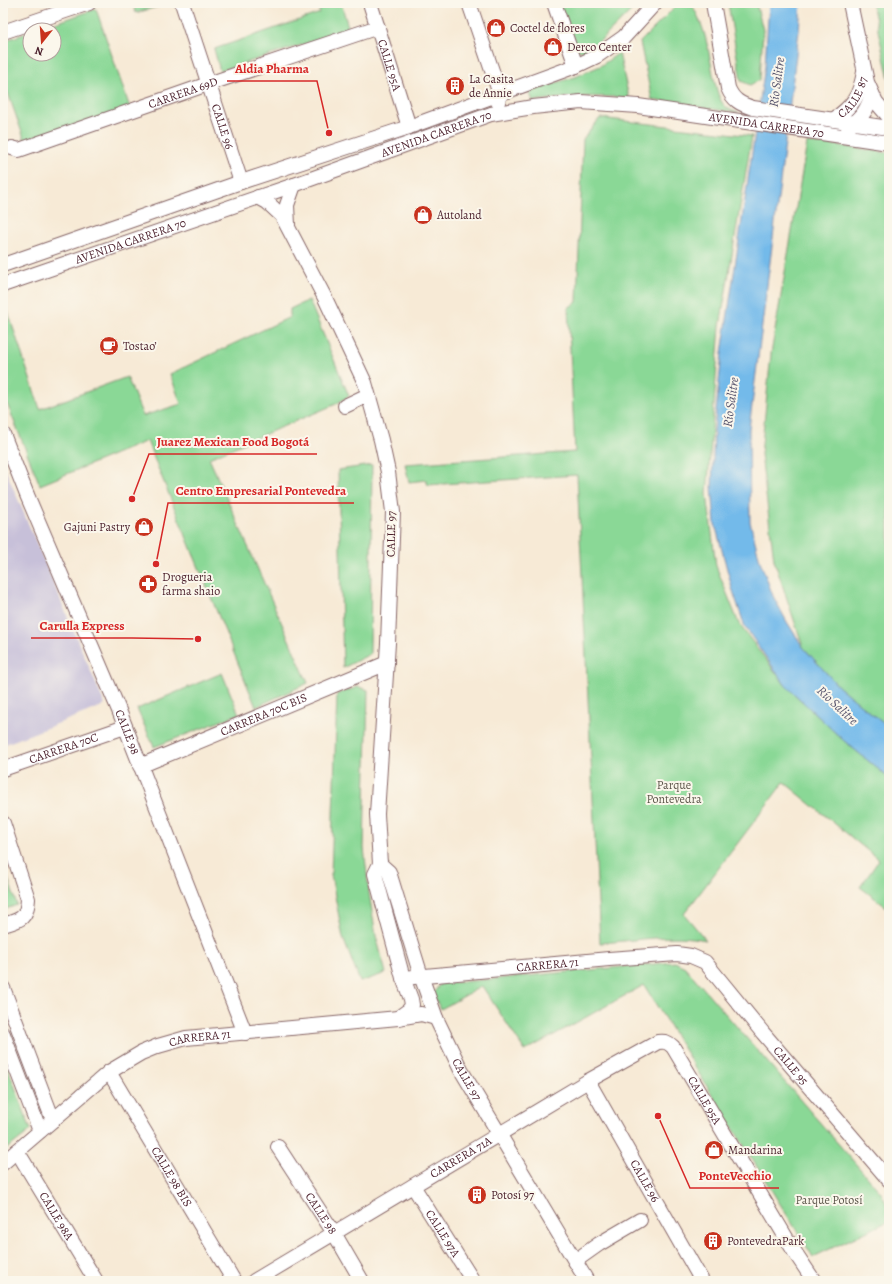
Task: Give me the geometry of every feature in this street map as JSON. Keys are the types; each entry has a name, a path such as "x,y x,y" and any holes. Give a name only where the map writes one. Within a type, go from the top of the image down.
{"street":[{"path":"3,32 89,3"},
{"name":"CALLE 96","path":"182,3 241,182"},
{"name":"CALLE 95A","path":"370,3 409,127"},
{"path":"469,3 500,94 496,108 491,114"},
{"path":"554,3 576,66"},
{"name":"AVENIDA CARRERA 70","path":"3,265 241,182 409,127 576,66 597,56 624,37 655,3"},
{"name":"AVENIDA CARRERA 70","path":"713,3 728,88 731,96 737,102 753,108 889,128"},
{"name":"CALLE 87","path":"850,3 867,82 872,94 889,117"},
{"name":"CARRERA 69D","path":"12,148 19,150 378,27"},
{"name":"CALLE 87","path":"834,120 846,111 856,99 864,70"},
{"path":"816,132 834,132 844,129 854,123 863,115 868,107 872,94"},
{"name":"AVENIDA CARRERA 70","path":"3,286 294,185 491,114 533,107 581,102 638,106 889,143"},
{"name":"CALLE 97","path":"288,226 287,204 294,185"},
{"name":"CALLE 97","path":"258,197 276,208 288,226 325,298 364,383 383,448 388,472 393,512 387,663 377,814 380,864 375,874 403,978 412,1005 409,1010 398,1018"},
{"path":"345,406 368,396"},
{"name":"CALLE 98","path":"3,434 27,495 125,727 245,1033"},
{"name":"CARRERA 70C BIS","path":"140,766 387,663"},
{"name":"CARRERA 70C","path":"3,769 125,727"},
{"path":"3,824 28,899 27,910 19,920 3,925"},
{"name":"CALLE 97","path":"380,864 389,872 421,976 436,1018 461,1070 587,1281"},
{"name":"CARRERA 71","path":"403,978 609,959 677,954 691,956"},
{"name":"CALLE 95","path":"691,956 705,962 763,1033 889,1180"},
{"path":"3,988 53,1120"},
{"name":"CARRERA 71","path":"3,1163 109,1072 141,1053 158,1046 186,1038 398,1018 421,1014 436,1018"},
{"path":"3,1034 40,1131"},
{"name":"CARRERA 71A","path":"254,1281 588,1081 658,1042 664,1041 670,1044"},
{"name":"CALLE 95A","path":"670,1044 814,1281"},
{"name":"CALLE 98 BIS","path":"109,1072 234,1281"},
{"name":"CALLE 96","path":"588,1081 702,1281"},
{"name":"CALLE 98","path":"278,1147 334,1233 362,1281"},
{"name":"CALLE 98A","path":"17,1151 96,1281"},
{"name":"CALLE 97A","path":"413,1186 473,1281"},
{"path":"575,1261 599,1244 640,1220"}],"shaded area":[{"path":"3,464 105,705 3,745"}],"green space":[{"path":"132,3 171,3 136,13"},
{"path":"316,3 341,3 349,30 220,71 214,49 320,13"},
{"path":"558,3 639,3 593,48 585,52 576,50"},
{"path":"679,3 691,3 694,8 704,33 714,77 722,102 726,107 739,113 652,100 640,42"},
{"path":"728,3 756,3 763,30 760,80 750,85 741,81"},
{"path":"872,3 889,3 889,80"},
{"path":"96,9 130,108 26,144 3,79 3,41 22,35 22,62 62,62 62,22 58,22"},
{"path":"619,53 629,98 581,97 533,101 529,91 575,77 600,66"},
{"name":"Parque Pontevedra","path":"600,118 752,136 720,326 707,494 716,566 739,624 786,686 843,740 889,778 889,909 860,887 879,860 784,782 684,914 706,940 666,937 600,943 577,475 428,485 426,480 409,482 405,464 575,452 568,308 577,302 583,139"},
{"path":"807,143 836,145 889,153 889,728 839,687 803,647 774,560 761,454 771,354"},
{"path":"4,300 40,409 127,377 143,416 181,404 170,374 290,317 290,309 309,300 349,396 336,404 209,458 308,683 256,707 147,441 40,485 3,394"},
{"path":"372,465 370,654 343,668 338,470"},
{"path":"222,673 239,714 154,747 137,709"},
{"path":"358,687 368,690 364,848 376,936 386,973 360,982 343,938 331,875 337,694"},
{"path":"3,864 17,905 3,910"},
{"name":"Parque Potosí","path":"675,962 685,967 881,1193 889,1209 889,1221 813,1257 644,985 525,1051 482,986 441,1009 432,995 440,984"},
{"path":"3,1055 31,1130 3,1152"}],"water":[{"name":"Río Salitre","path":"769,3 801,3 799,31 749,429 750,522 760,561 773,596 803,647 839,687 889,728 889,778 843,740 786,686 745,627 732,588 715,524 712,487 714,430 722,353 765,66"}],"place":[{"name":"Coctel de flores","path":"496,28"},
{"name":"Derco Center","path":"553,47"},
{"name":"La Casita de Annie","path":"455,86"},
{"name":"Aldia Pharma","path":"329,133"},
{"name":"Autoland","path":"423,215"},
{"name":"Tostao’","path":"109,346"},
{"name":"Juarez Mexican Food Bogotá","path":"132,499"},
{"name":"Gajuni Pastry","path":"144,527"},
{"name":"Centro Empresarial Pontevedra","path":"156,564"},
{"name":"Drogueria farma shaio","path":"148,584"},
{"name":"Carulla Express","path":"198,639"},
{"name":"PonteVecchio","path":"658,1116"},
{"name":"Mandarina","path":"714,1150"},
{"name":"Potosí 97","path":"477,1195"},
{"name":"PontevedraPark","path":"713,1241"}]}
